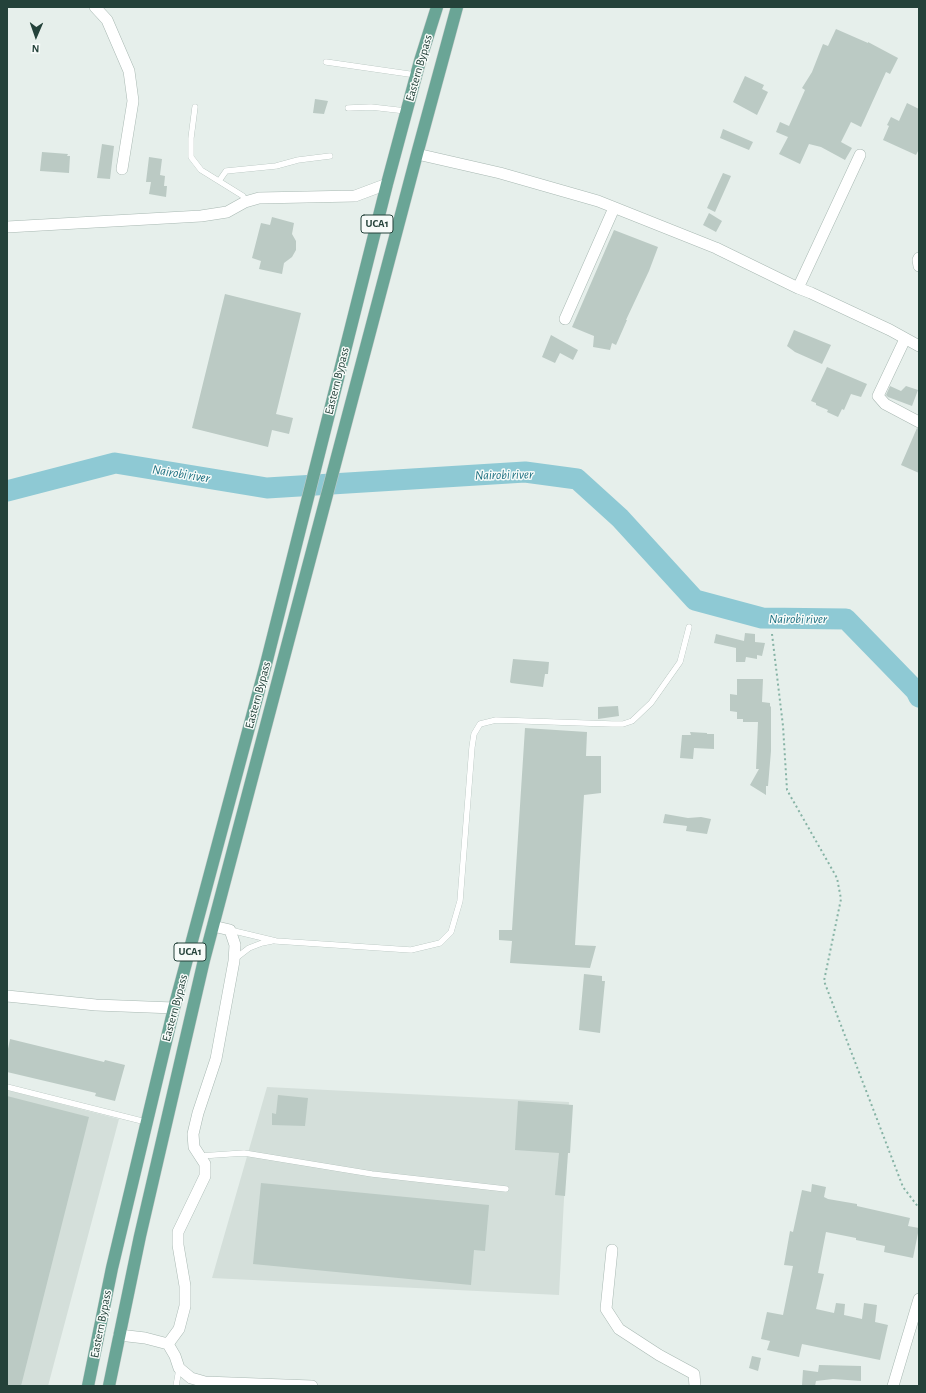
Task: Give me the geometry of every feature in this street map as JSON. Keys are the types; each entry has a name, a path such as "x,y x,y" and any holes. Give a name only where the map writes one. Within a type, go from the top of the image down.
{"main road":[{"name":"Eastern Bypass","path":"88,1386 112,1268 174,1008 303,521 387,184 416,75 437,7"},
{"name":"Eastern Bypass","path":"109,1386 183,1048 213,926 457,7"}],"street":[{"path":"94,7 107,20 129,71 134,101 122,169"},
{"path":"417,154 500,174 598,201 716,248 798,288 837,305 919,346"},
{"path":"798,288 860,155"},
{"path":"7,228 201,216 227,212 245,202 259,198 355,196 387,184"},
{"path":"565,319 614,208"},
{"path":"919,258 919,266"},
{"path":"905,339 878,396 885,404 919,422"},
{"path":"168,1344 179,1329 185,1306 185,1286 178,1245 178,1232 205,1176 205,1164 194,1147 193,1134 198,1113 216,1059 234,961 235,945 230,930 213,926"},
{"path":"7,996 96,1005 174,1008"},
{"path":"612,1250 606,1309 619,1329 659,1355 694,1374 695,1386"},
{"path":"893,1386 919,1299"},
{"path":"119,1335 145,1338 168,1344 175,1356 179,1368 191,1378 205,1382 312,1386"}],"lane":[{"path":"326,62 416,75"},
{"path":"195,107 191,138 191,157 201,170 243,196 245,202"},
{"path":"348,108 371,107 407,111"},
{"path":"219,180 226,171 276,166 298,160 330,156"},
{"path":"230,930 276,941 411,950 440,943 451,932 460,902 472,747 474,734 480,724 496,720 612,724 623,724 632,721 651,704 680,662 689,627"},
{"path":"234,961 248,948 262,943 276,941"},
{"path":"7,1087 146,1122"},
{"path":"200,1156 244,1153 372,1174 506,1189"},
{"path":"176,1386 179,1368"}],"path":[{"path":"772,634 783,726 787,790 837,878 840,900 824,981 903,1187 919,1208"}],"shaded area":[{"path":"267,1087 569,1102 559,1295 212,1278"},
{"path":"7,1090 119,1119 48,1386 7,1386"}],"building":[{"path":"836,29 868,42 898,58 890,74 886,72 861,127 851,122 841,142 852,148 845,160 821,147 809,144 800,164 779,154 788,137 776,132 780,122 789,126 805,90 802,88 812,72 823,44 828,46"},
{"path":"745,76 764,85 762,89 768,92 757,115 733,102"},
{"path":"315,99 328,101 324,114 313,113"},
{"path":"907,103 919,109 919,149 916,155 883,140 891,117 899,121"},
{"path":"723,129 753,142 749,150 720,138"},
{"path":"102,144 114,146 110,179 97,178"},
{"path":"42,152 68,154 67,156 70,156 69,173 40,171"},
{"path":"149,157 162,159 160,175 165,176 164,186 167,186 166,197 149,194 151,182 146,182"},
{"path":"723,173 731,176 715,212 707,208"},
{"path":"709,213 722,221 716,232 703,225"},
{"path":"272,217 294,223 292,234 296,241 296,250 292,257 284,263 282,274 259,269 261,261 252,258 261,223 270,225"},
{"path":"614,230 658,247 616,345 612,343 610,350 593,347 594,336 572,327"},
{"path":"225,294 301,313 276,414 293,418 289,434 272,430 268,447 192,428"},
{"path":"794,330 831,345 822,364 795,352 787,346"},
{"path":"551,335 578,350 573,360 560,353 555,363 542,357"},
{"path":"827,367 867,384 861,397 851,394 844,410 842,409 838,417 827,412 828,410 811,401"},
{"path":"890,386 901,391 906,386 918,390 912,406 888,397 886,395"},
{"path":"917,428 919,429 919,473 901,465"},
{"path":"745,633 755,634 755,642 765,643 762,656 757,655 757,659 746,657 745,662 736,662 736,648 714,643 716,634 744,641"},
{"path":"513,659 549,662 548,674 545,674 543,687 511,683"},
{"path":"737,679 763,679 762,702 770,703 771,707 771,751 766,795 750,785 759,769 756,769 758,722 743,722 743,719 737,719 737,712 730,711 730,694 737,695"},
{"path":"618,706 619,716 598,719 598,707"},
{"path":"525,728 587,732 586,756 601,756 601,793 584,795 575,945 596,946 590,968 510,963 512,941 499,940 499,930 512,930"},
{"path":"690,732 714,734 714,749 694,748 693,759 680,758 682,735 691,735"},
{"path":"665,814 688,818 701,817 711,819 707,834 686,831 687,826 663,823"},
{"path":"584,974 602,976 602,981 605,981 600,1033 579,1030"},
{"path":"10,1039 104,1062 105,1060 125,1065 115,1101 95,1096 96,1093 7,1072 7,1054"},
{"path":"278,1095 308,1098 305,1126 272,1125 272,1113 276,1114"},
{"path":"7,1096 89,1117 21,1386 7,1386"},
{"path":"518,1101 573,1105 570,1153 568,1153 565,1196 555,1195 559,1153 515,1150"},
{"path":"261,1183 489,1205 485,1251 474,1250 471,1285 253,1264"},
{"path":"812,1184 826,1187 824,1197 828,1199 857,1204 857,1206 910,1218 908,1226 919,1228 913,1258 884,1252 885,1246 826,1232 818,1273 824,1274 816,1309 834,1313 836,1303 845,1304 844,1315 862,1319 864,1303 877,1305 875,1322 888,1325 880,1360 802,1344 799,1357 767,1350 770,1341 761,1339 767,1312 783,1315 793,1266 784,1265 790,1231 793,1232 802,1190 811,1192"},
{"path":"752,1356 761,1358 758,1371 749,1368"},
{"path":"819,1365 861,1366 861,1381 833,1379 816,1381 815,1386 802,1385 803,1370 818,1372"}],"waterway":[{"name":"Nairobi river","path":"7,491 115,463 267,488 525,472 577,479 620,518 695,600 762,618 846,619 916,691 919,697"}]}
